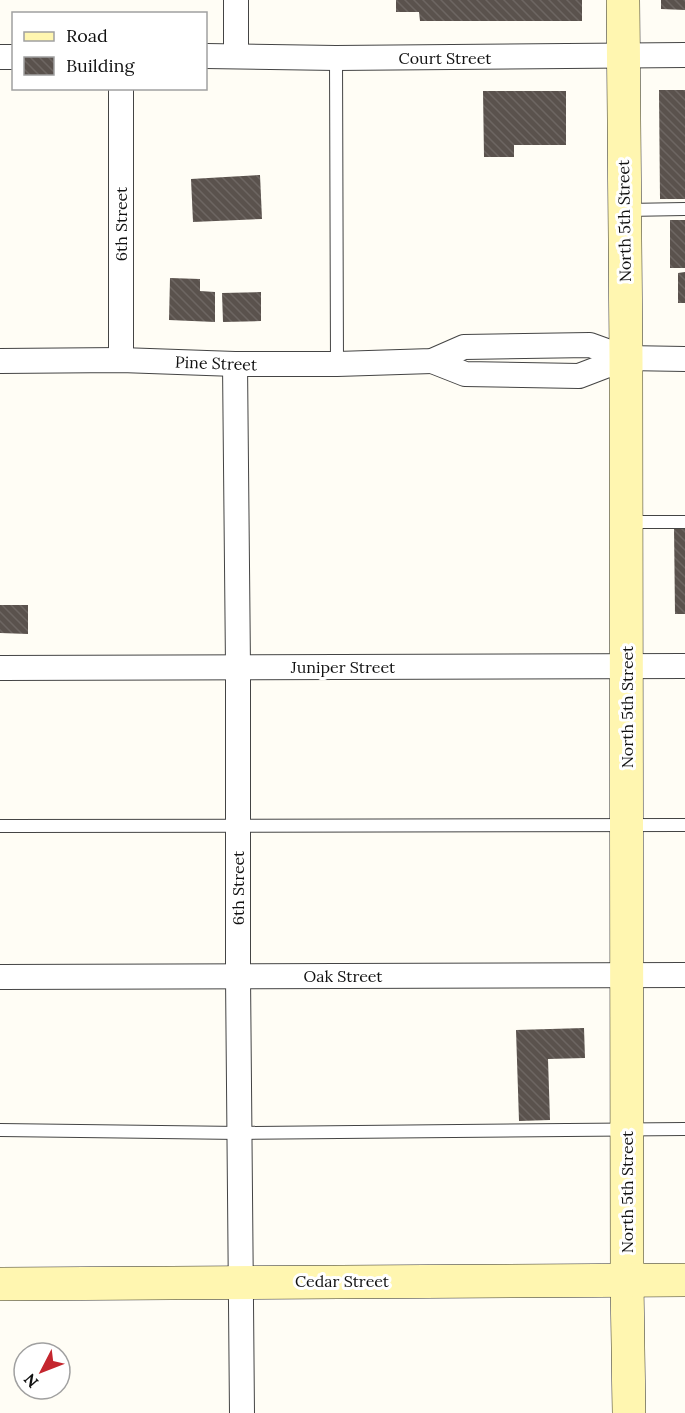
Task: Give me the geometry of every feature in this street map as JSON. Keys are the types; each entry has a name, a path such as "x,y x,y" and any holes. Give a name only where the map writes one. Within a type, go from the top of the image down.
{"main road":[{"name":"North 5th Street","path":"623,0 629,1413"},
{"name":"Cedar Street","path":"0,1284 685,1280"}],"street":[{"path":"236,0 236,55"},
{"name":"Court Street","path":"207,56 336,58 685,55"},
{"name":"6th Street","path":"121,90 121,360"},
{"name":"Pine Street","path":"0,361 121,360 235,364 337,364 432,361 464,347 590,345 626,358 685,359"},
{"name":"6th Street","path":"235,364 238,667 237,976 242,1413"},
{"name":"Juniper Street","path":"0,668 685,666"},
{"name":"Oak Street","path":"0,977 685,975"}],"lane":[{"path":"336,58 337,364"},
{"path":"624,210 685,209"},
{"path":"626,522 685,522"},
{"path":"0,826 685,825"},
{"path":"0,1130 240,1133 685,1130"}],"building":[{"path":"396,0 582,0 582,21 420,21 419,12 396,12"},
{"path":"661,0 685,0 685,10 661,9"},
{"path":"659,90 685,90 685,199 660,199"},
{"path":"483,91 566,91 566,145 514,145 514,157 484,157"},
{"path":"260,175 262,219 193,222 191,179"},
{"path":"670,220 685,220 685,268 670,268"},
{"path":"685,272 685,303 678,303 678,273"},
{"path":"170,278 200,279 200,291 215,292 215,322 169,320"},
{"path":"261,292 261,321 223,322 222,293"},
{"path":"674,527 685,527 685,614 675,614"},
{"path":"0,605 28,605 28,634 0,633"},
{"path":"584,1028 585,1058 548,1059 550,1120 519,1121 516,1030"}]}
